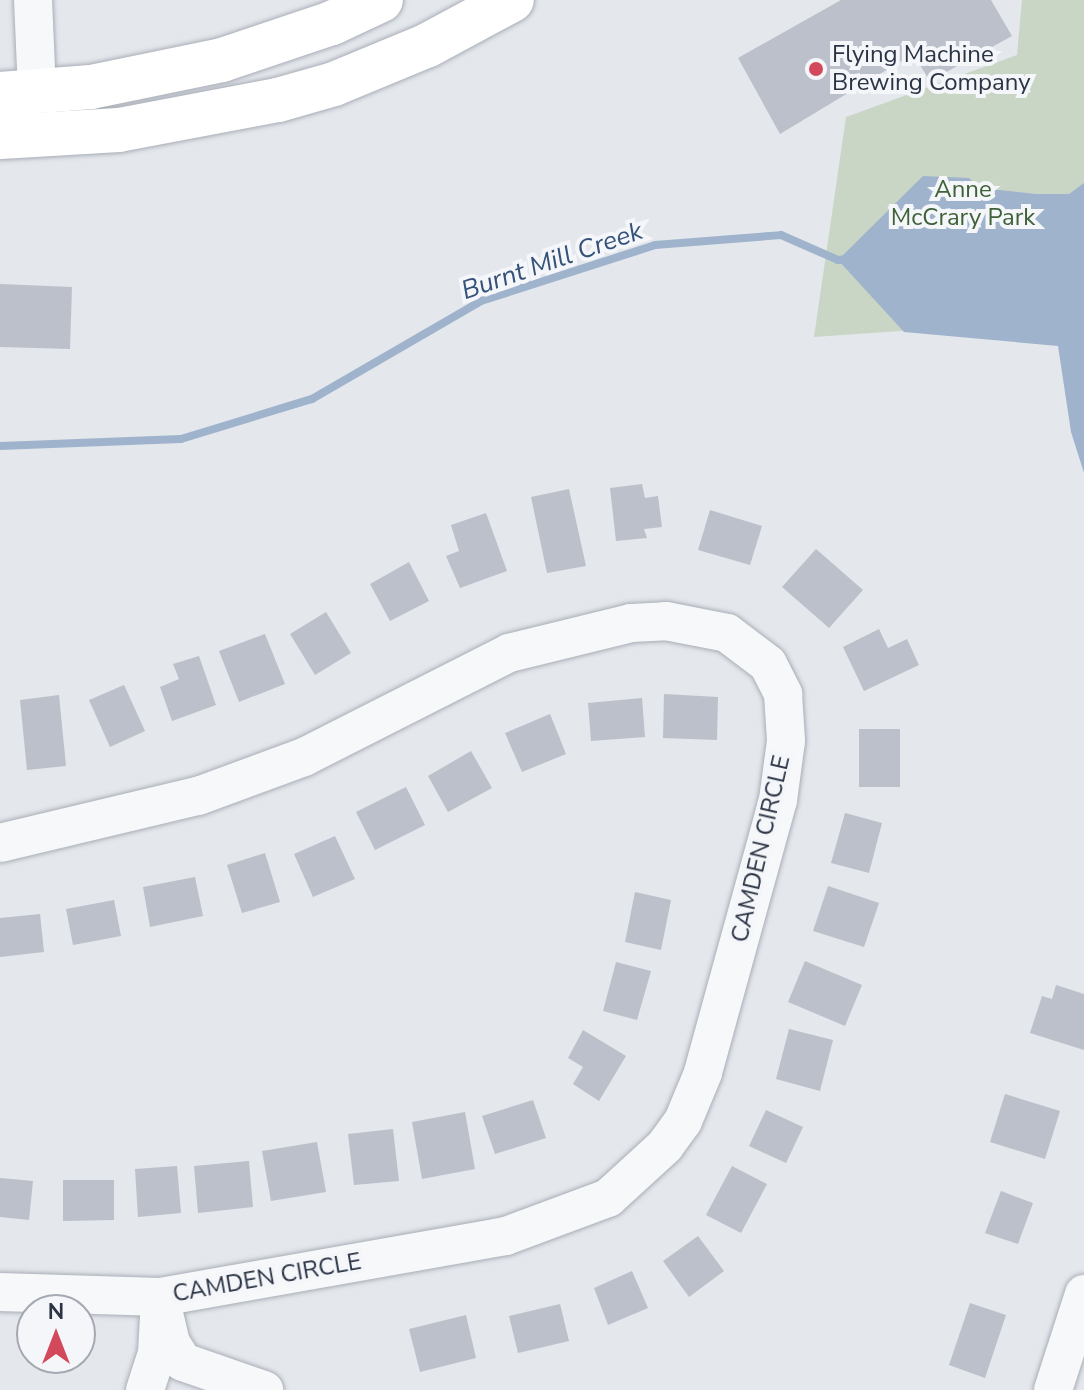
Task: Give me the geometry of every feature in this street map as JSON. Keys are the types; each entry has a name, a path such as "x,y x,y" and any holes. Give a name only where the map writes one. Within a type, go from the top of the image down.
{"main road":[{"path":"18,93 91,87 222,60 319,28 381,0"},
{"path":"0,137 119,130 278,100 417,50 512,0"}],"street":[{"path":"18,93 33,0"},
{"name":"CAMDEN CIRCLE","path":"0,843 198,796 304,757 509,653 631,623 666,621 727,633 744,641 768,664 783,694 786,741 778,800 715,1035 683,1121 636,1176 577,1214 506,1236 160,1297 0,1292"},
{"path":"1053,1390 1084,1294"},
{"path":"145,1390 157,1354 160,1297"},
{"path":"160,1297 171,1343 183,1362 264,1390"}],"green space":[{"name":"Anne McCrary Park","path":"1022,0 1084,0 1084,318 814,337 846,117 1017,55"}],"water":[{"path":"923,176 969,178 980,188 1036,194 1069,194 1084,183 1084,473 1071,432 1058,346 904,332 838,260"}],"building":[{"name":"Flying Machine Brewing Company","path":"841,0 991,0 1012,36 930,81 913,54 780,134 738,58"},
{"path":"0,284 72,287 70,349 0,347"},
{"path":"642,484 645,498 658,496 662,527 644,529 647,538 616,541 610,488"},
{"path":"569,489 586,566 547,573 531,497"},
{"path":"710,510 762,526 750,565 698,550"},
{"path":"486,513 507,571 460,588 446,556 459,551 451,525"},
{"path":"816,549 863,590 829,628 782,587"},
{"path":"409,562 429,601 390,621 370,584"},
{"path":"326,612 351,653 315,675 290,634"},
{"path":"879,629 888,648 907,639 919,665 864,691 843,647"},
{"path":"265,634 285,684 239,702 219,651"},
{"path":"199,656 216,705 172,721 160,687 179,679 173,664"},
{"path":"124,685 145,731 110,747 89,700"},
{"path":"664,694 718,697 717,740 663,738"},
{"path":"59,695 66,766 27,770 20,700"},
{"path":"642,698 645,737 591,741 588,703"},
{"path":"550,714 566,754 522,772 505,733"},
{"path":"859,729 900,729 900,787 859,787"},
{"path":"471,751 492,788 448,812 428,776"},
{"path":"406,787 425,825 375,850 356,812"},
{"path":"845,813 882,823 869,873 831,863"},
{"path":"335,836 355,879 313,897 294,854"},
{"path":"265,853 280,902 242,913 227,865"},
{"path":"195,877 203,916 150,927 143,887"},
{"path":"828,886 879,903 864,947 813,931"},
{"path":"635,892 671,900 661,950 625,942"},
{"path":"114,900 121,936 73,945 66,909"},
{"path":"40,914 44,952 0,957 0,918"},
{"path":"805,961 862,985 845,1026 788,1002"},
{"path":"616,962 651,971 637,1020 603,1011"},
{"path":"1056,985 1084,994 1084,1050 1030,1033 1042,996 1052,999"},
{"path":"789,1029 833,1040 820,1091 776,1079"},
{"path":"583,1030 626,1056 599,1101 573,1084 583,1067 568,1058"},
{"path":"1005,1094 1060,1111 1045,1159 990,1142"},
{"path":"533,1100 546,1138 495,1154 482,1116"},
{"path":"766,1110 803,1127 786,1163 749,1146"},
{"path":"465,1112 475,1169 422,1179 412,1122"},
{"path":"393,1129 399,1181 354,1185 348,1134"},
{"path":"317,1142 326,1192 271,1201 262,1151"},
{"path":"249,1161 253,1207 198,1213 194,1166"},
{"path":"177,1166 181,1213 138,1217 135,1169"},
{"path":"732,1166 767,1184 741,1233 706,1215"},
{"path":"0,1178 33,1181 29,1220 0,1217"},
{"path":"63,1180 114,1180 114,1220 63,1221"},
{"path":"1001,1191 1033,1203 1018,1244 985,1233"},
{"path":"698,1236 724,1271 689,1297 663,1261"},
{"path":"632,1271 648,1308 608,1325 594,1288"},
{"path":"970,1303 1006,1315 985,1378 949,1365"},
{"path":"560,1304 569,1341 518,1353 509,1316"},
{"path":"466,1315 476,1358 420,1372 409,1329"}],"waterway":[{"name":"Burnt Mill Creek","path":"0,446 181,439 312,399 481,301 655,245 781,235 838,260 848,259"}],"place":[{"name":"Flying Machine Brewing Company","path":"816,69"}]}
